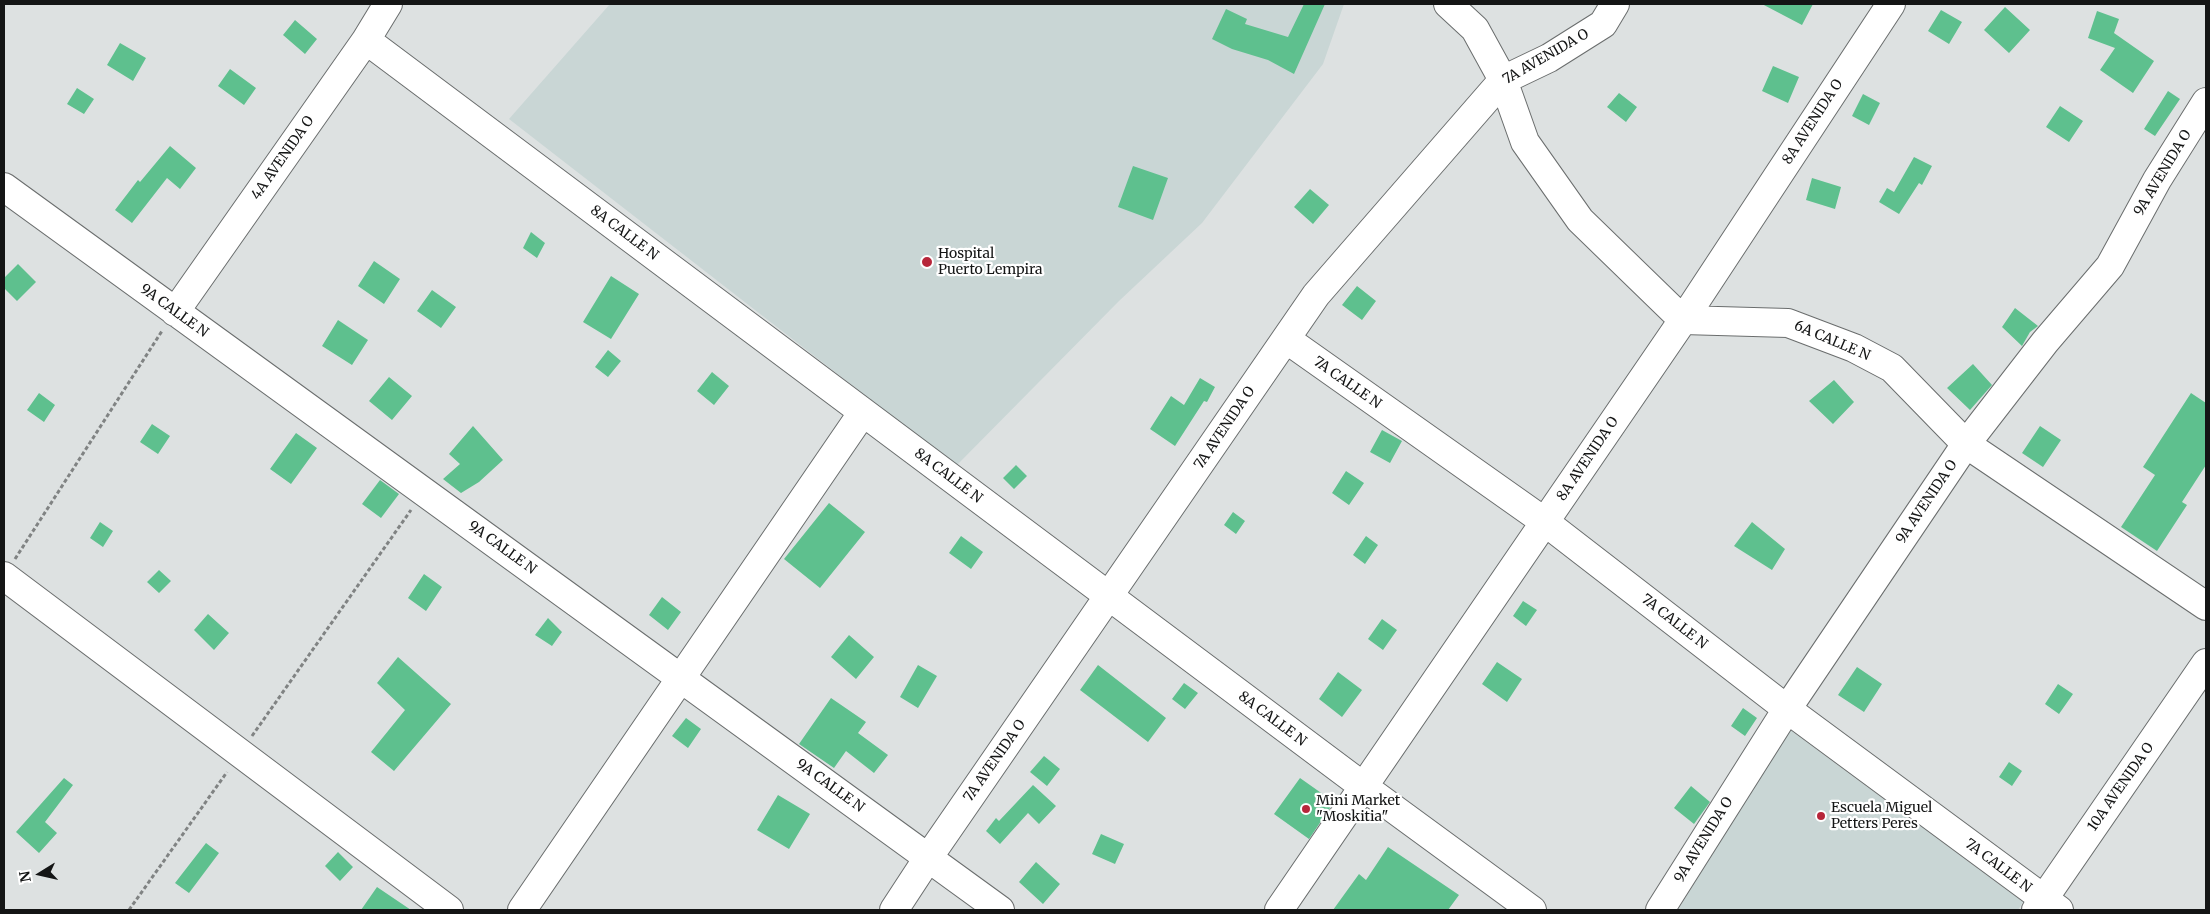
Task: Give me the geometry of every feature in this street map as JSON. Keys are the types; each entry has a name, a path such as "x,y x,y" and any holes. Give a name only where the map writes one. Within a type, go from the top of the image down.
{"street":[{"name":"4A AVENIDA O","path":"175,312 366,40 388,4"},
{"path":"1448,4 1475,30 1503,80 1525,142 1580,220 1683,320"},
{"name":"7A AVENIDA O","path":"894,910 1316,295 1503,80 1548,58 1603,24 1615,4"},
{"name":"8A AVENIDA O","path":"1279,910 1683,320 1891,4"},
{"name":"8A CALLE N","path":"366,40 1364,787 1532,910"},
{"name":"9A AVENIDA O","path":"1660,910 1787,709 1966,444 2045,342 2110,266 2157,180 2206,102"},
{"name":"9A CALLE N","path":"4,187 1000,910"},
{"name":"6A CALLE N","path":"1683,320 1788,323 1854,348 1892,368 1966,444 2206,606"},
{"name":"7A CALLE N","path":"1286,339 1545,522 2046,907"},
{"path":"522,910 863,412"},
{"path":"4,576 449,910"},
{"name":"10A AVENIDA O","path":"2046,907 2206,663"}],"path":[{"path":"4,576 175,312"},
{"path":"129,910 424,492"}],"shaded area":[{"name":"Hospital Puerto Lempira","path":"610,4 1344,4 1323,64 1202,223 1119,301 956,466 509,119"},
{"name":"Escuela Miguel Petters Peres","path":"1789,729 2023,902 2018,910 1678,910"}],"building":[{"path":"1304,4 1325,4 1294,74 1268,60 1232,49 1212,39 1226,9 1247,19 1245,24 1288,37"},
{"path":"1762,4 1813,4 1802,25"},
{"path":"2005,7 2030,30 2009,53 1984,30"},
{"path":"1941,10 1962,22 1949,44 1928,31"},
{"path":"2097,11 2119,19 2114,33 2154,61 2133,93 2100,70 2115,48 2088,38"},
{"path":"295,20 317,39 305,54 283,35"},
{"path":"120,43 146,58 133,81 107,65"},
{"path":"1773,66 1799,77 1788,103 1762,91"},
{"path":"230,69 256,88 244,105 218,86"},
{"path":"77,88 94,99 84,114 67,104"},
{"path":"2168,91 2180,99 2155,136 2144,129"},
{"path":"1619,93 1637,107 1626,122 1607,107"},
{"path":"1863,94 1880,103 1869,125 1852,116"},
{"path":"2060,106 2083,121 2069,142 2046,127"},
{"path":"170,146 196,168 180,189 167,178 132,223 115,210 138,180 140,182"},
{"path":"1914,157 1932,166 1922,185 1919,183 1899,214 1879,202 1887,188 1894,192"},
{"path":"1133,166 1168,178 1153,220 1118,207"},
{"path":"1812,178 1841,187 1835,209 1806,200"},
{"path":"1310,189 1329,205 1313,224 1294,207"},
{"path":"531,232 545,243 537,258 523,248"},
{"path":"374,261 400,279 384,304 358,286"},
{"path":"18,264 36,282 17,301 4,288 4,278"},
{"path":"611,276 639,294 611,339 583,322"},
{"path":"1357,286 1376,301 1362,320 1342,305"},
{"path":"432,290 456,307 441,328 417,311"},
{"path":"2015,308 2038,326 2030,332 2022,346 2002,327"},
{"path":"338,320 368,340 352,365 322,346"},
{"path":"608,350 621,361 608,377 595,367"},
{"path":"1973,364 1992,385 1970,410 1947,388"},
{"path":"712,372 729,386 714,405 697,391"},
{"path":"389,377 412,396 392,420 369,401"},
{"path":"1200,378 1215,387 1207,402 1204,401 1175,446 1150,429 1171,396 1184,405"},
{"path":"1834,380 1854,402 1833,424 1809,401"},
{"path":"39,393 55,405 44,422 27,410"},
{"path":"2191,393 2206,403 2206,465 2182,502 2187,505 2157,551 2121,527 2155,475 2143,467"},
{"path":"152,424 170,436 158,454 140,442"},
{"path":"473,426 503,460 479,482 461,493 443,479 460,464 449,454"},
{"path":"2040,426 2061,440 2043,467 2022,453"},
{"path":"1382,430 1402,441 1390,463 1370,452"},
{"path":"296,433 317,448 291,484 270,469"},
{"path":"1016,465 1027,476 1014,489 1003,478"},
{"path":"1346,471 1364,483 1349,505 1332,493"},
{"path":"380,480 399,494 381,518 362,504"},
{"path":"829,503 865,532 820,588 784,559"},
{"path":"1233,512 1245,521 1236,534 1224,525"},
{"path":"100,522 113,531 103,547 90,538"},
{"path":"1752,522 1785,549 1772,570 1734,546"},
{"path":"961,536 983,552 971,569 949,553"},
{"path":"1366,536 1378,545 1365,564 1353,555"},
{"path":"159,570 171,581 159,593 147,582"},
{"path":"424,574 442,587 426,611 408,598"},
{"path":"662,597 681,612 668,630 649,615"},
{"path":"1523,601 1537,610 1526,626 1513,616"},
{"path":"208,614 229,633 214,650 194,630"},
{"path":"548,618 562,632 552,646 535,635"},
{"path":"1382,619 1397,630 1383,650 1368,639"},
{"path":"849,635 874,657 856,679 831,657"},
{"path":"398,657 451,704 394,771 371,752 405,710 377,683"},
{"path":"1497,662 1522,679 1507,702 1482,684"},
{"path":"918,665 937,676 918,708 900,697"},
{"path":"1098,665 1166,718 1148,742 1080,690"},
{"path":"1857,667 1882,684 1864,712 1838,695"},
{"path":"1338,672 1362,690 1342,717 1319,699"},
{"path":"1184,683 1198,693 1185,709 1172,699"},
{"path":"2058,684 2073,694 2059,714 2045,704"},
{"path":"831,698 866,722 858,733 888,755 874,773 846,751 834,768 799,744"},
{"path":"1743,708 1757,718 1745,736 1731,726"},
{"path":"686,718 701,729 688,748 672,736"},
{"path":"1044,756 1060,769 1047,786 1030,772"},
{"path":"2009,762 2022,771 2012,786 1999,777"},
{"path":"64,778 73,785 45,822 57,833 39,853 16,832"},
{"name":"Mini Market \"Moskitia\"","path":"1300,778 1334,802 1309,839 1274,814"},
{"path":"1033,785 1056,806 1039,824 1028,813 1000,844 986,831 996,818 999,821"},
{"path":"1691,786 1710,802 1694,824 1674,808"},
{"path":"778,795 810,814 789,849 757,830"},
{"path":"1101,834 1124,844 1115,864 1092,854"},
{"path":"206,843 219,853 189,893 175,883"},
{"path":"1388,847 1459,895 1448,910 1333,910 1359,874 1366,880"},
{"path":"338,852 353,867 340,881 325,866"},
{"path":"1036,862 1060,884 1043,904 1019,882"},
{"path":"377,887 411,910 361,910"}],"place":[{"name":"Hospital Puerto Lempira","path":"927,262"},
{"name":"Mini Market \"Moskitia\"","path":"1306,809"},
{"name":"Escuela Miguel Petters Peres","path":"1821,816"}]}
